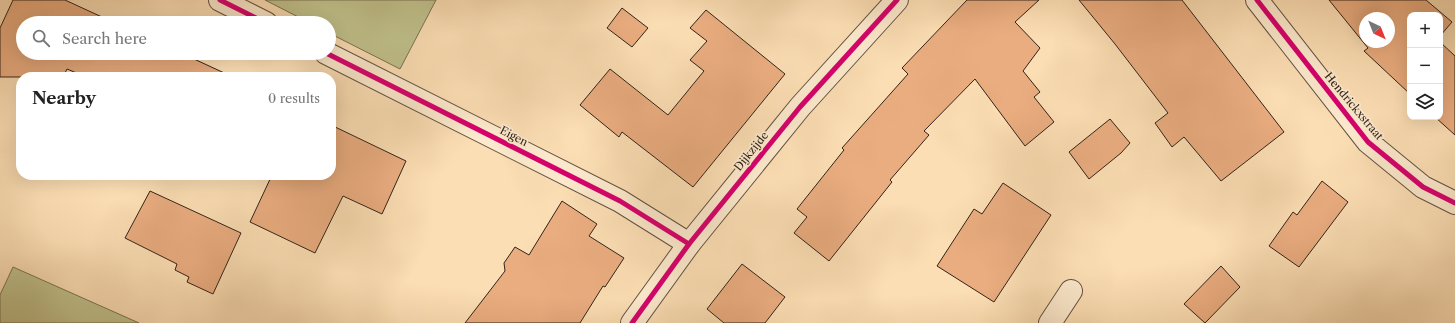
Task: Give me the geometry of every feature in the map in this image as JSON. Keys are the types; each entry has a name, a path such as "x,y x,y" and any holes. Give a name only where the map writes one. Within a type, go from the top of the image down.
{"street":[{"path":"220,0 252,16"},
{"name":"Dijkzijde","path":"632,323 689,244 800,107 896,0"},
{"name":"Hendrickxstraat","path":"1257,0 1368,142 1423,187 1455,203"},
{"name":"Eigen","path":"336,58 620,201 689,244"},
{"path":"1050,323 1071,291"}],"green space":[{"path":"265,0 436,0 400,69 336,37 336,16 296,16"},
{"path":"13,267 139,323 0,323 0,295"}],"building":[{"path":"13,0 65,0 100,16 16,16 16,60 196,60 222,72 74,72 67,69 66,72 16,72 16,77 0,77 0,28"},
{"path":"967,0 1039,0 1015,22 1040,48 1023,71 1040,92 1034,97 1054,122 1025,146 975,79 924,131 929,135 890,180 892,182 829,261 794,233 807,217 797,209 844,150 842,148 908,74 902,68"},
{"path":"1079,0 1182,0 1284,132 1221,181 1184,137 1172,147 1155,123 1168,113"},
{"path":"1329,0 1426,0 1440,12 1407,12 1407,91 1364,51 1368,48 1395,48 1395,12 1359,12 1359,37"},
{"path":"622,8 648,28 632,47 607,28"},
{"path":"706,10 785,74 693,187 622,132 619,137 580,105 610,69 668,115 704,71 690,60 707,41 690,28"},
{"path":"1443,14 1452,22 1443,32"},
{"path":"1443,45 1455,56 1455,135 1438,120 1443,120"},
{"path":"1110,119 1130,143 1121,153 1089,179 1069,152"},
{"path":"336,127 406,161 382,214 343,196 315,253 250,222 270,180 336,180"},
{"path":"1322,181 1348,202 1299,267 1269,246 1293,212 1297,215"},
{"path":"1003,183 1051,215 994,302 937,266 974,209 982,214"},
{"path":"150,191 241,233 213,294 187,282 189,277 175,270 177,264 125,238"},
{"path":"562,201 597,224 589,236 624,258 605,287 603,286 580,323 465,323 505,271 504,263 515,247 529,255"},
{"path":"742,264 785,297 765,323 724,323 707,309"},
{"path":"1221,266 1240,287 1205,323 1184,304"}],"cycle path":[{"path":"220,0 252,16"},
{"path":"632,323 689,244 800,107 897,0"},
{"path":"1257,0 1368,142 1423,187 1455,203"},
{"path":"336,58 620,201 689,244"}]}
